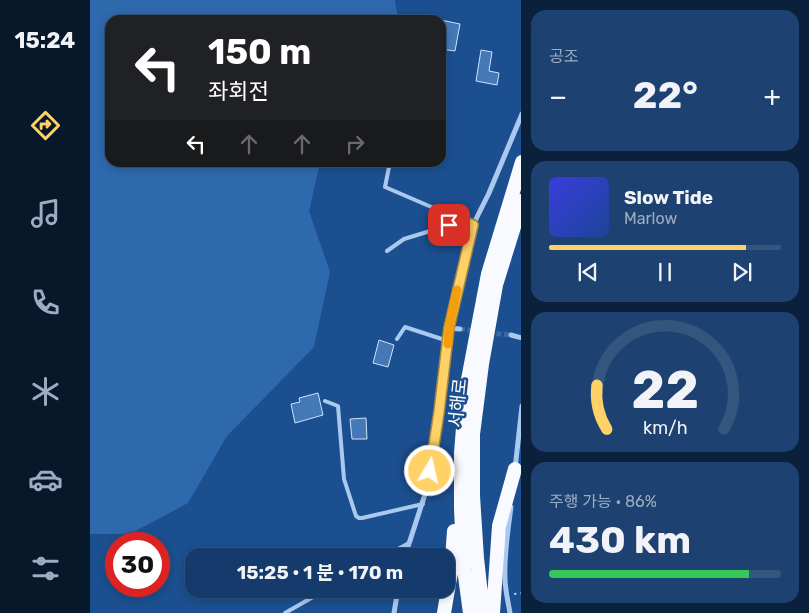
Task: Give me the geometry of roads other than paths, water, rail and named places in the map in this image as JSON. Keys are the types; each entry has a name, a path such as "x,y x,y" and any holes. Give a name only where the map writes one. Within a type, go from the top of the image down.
{"highway":[{"name":"서해로","path":"470,613 464,569 461,509 461,453 466,390 488,274 521,165"},
{"name":"서해로","path":"483,613 472,496 473,434 482,364 496,285 521,204"},
{"path":"444,613 452,572 456,494 461,453"},
{"path":"494,613 499,526 515,469"}],"street":[{"path":"407,548 428,485 449,328 473,225 490,193 521,116"},
{"path":"449,328 460,329"},
{"path":"511,335 521,338"},
{"path":"510,613 506,595 505,564 521,415"},
{"path":"394,613 396,598"}],"lane":[{"path":"389,167 385,187 473,225"},
{"path":"387,251 404,239 464,221"},
{"path":"397,339 405,327 448,341"},
{"path":"325,401 338,406 344,479 356,516 362,518 422,504"},
{"path":"399,548 409,542"},
{"path":"284,613 311,598"}],"tunnel":[{"path":"460,329 476,331"},
{"path":"489,333 511,335"}]}
